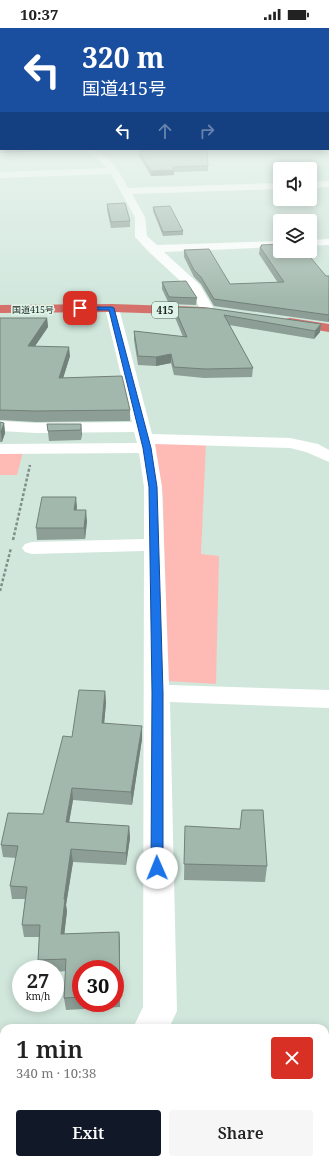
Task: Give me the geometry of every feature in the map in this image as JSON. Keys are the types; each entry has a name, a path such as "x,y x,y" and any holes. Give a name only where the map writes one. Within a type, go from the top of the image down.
{"highway":[{"name":"国道415号","path":"0,309 112,308 208,311 223,313"},
{"path":"276,319 329,328"}],"street":[{"path":"128,195 140,217 142,237 152,249 195,288 208,311"},
{"path":"317,243 329,242"},
{"path":"152,249 273,244"},
{"path":"112,308 144,438 153,487 157,693 156,820 160,1011 152,1024"},
{"path":"0,426 144,438 290,443 312,448 329,457"},
{"path":"34,449 36,428"},
{"path":"0,449 34,449 144,438"},
{"path":"32,548 155,545"},
{"path":"157,693 329,699"}],"path":[{"path":"0,590 34,449"}],"shaded area":[{"path":"151,443 206,443 201,554 219,556 216,684 167,681 163,496"},
{"path":"0,452 23,452 17,475 0,475"}],"building":[{"path":"125,203 130,221 111,222 107,204"},
{"path":"170,206 183,231 163,232 153,207"},
{"path":"273,244 273,258 311,258 326,276 329,276 329,315 214,299 201,277 194,270 184,250 209,249 230,284 284,282 260,247 262,246 261,245"},
{"path":"186,281 197,298 169,297 162,282"},
{"path":"174,307 208,308 321,324 315,331 224,315 253,368 205,369 174,367 171,354 156,357 138,356 134,331 187,337"},
{"path":"0,318 47,318 28,346 69,347 59,378 122,376 130,410 0,410"},
{"path":"0,422 4,423 1,432 0,432"},
{"path":"47,424 81,424 81,430 48,431"},
{"path":"42,497 76,497 74,510 86,510 84,528 36,528"},
{"path":"79,690 105,691 102,723 142,726 131,792 72,788 66,822 129,826 126,853 71,849 61,934 119,932 119,960 72,960 72,998 64,998 66,959 38,960 40,925 22,925 27,887 10,886 18,846 1,845 8,813 43,814 63,736 72,737"},
{"path":"242,810 263,810 267,866 184,864 185,826 240,829"}],"route":[{"path":"80,308 112,308 147,448 153,487 155,526 157,693 157,868"}]}
